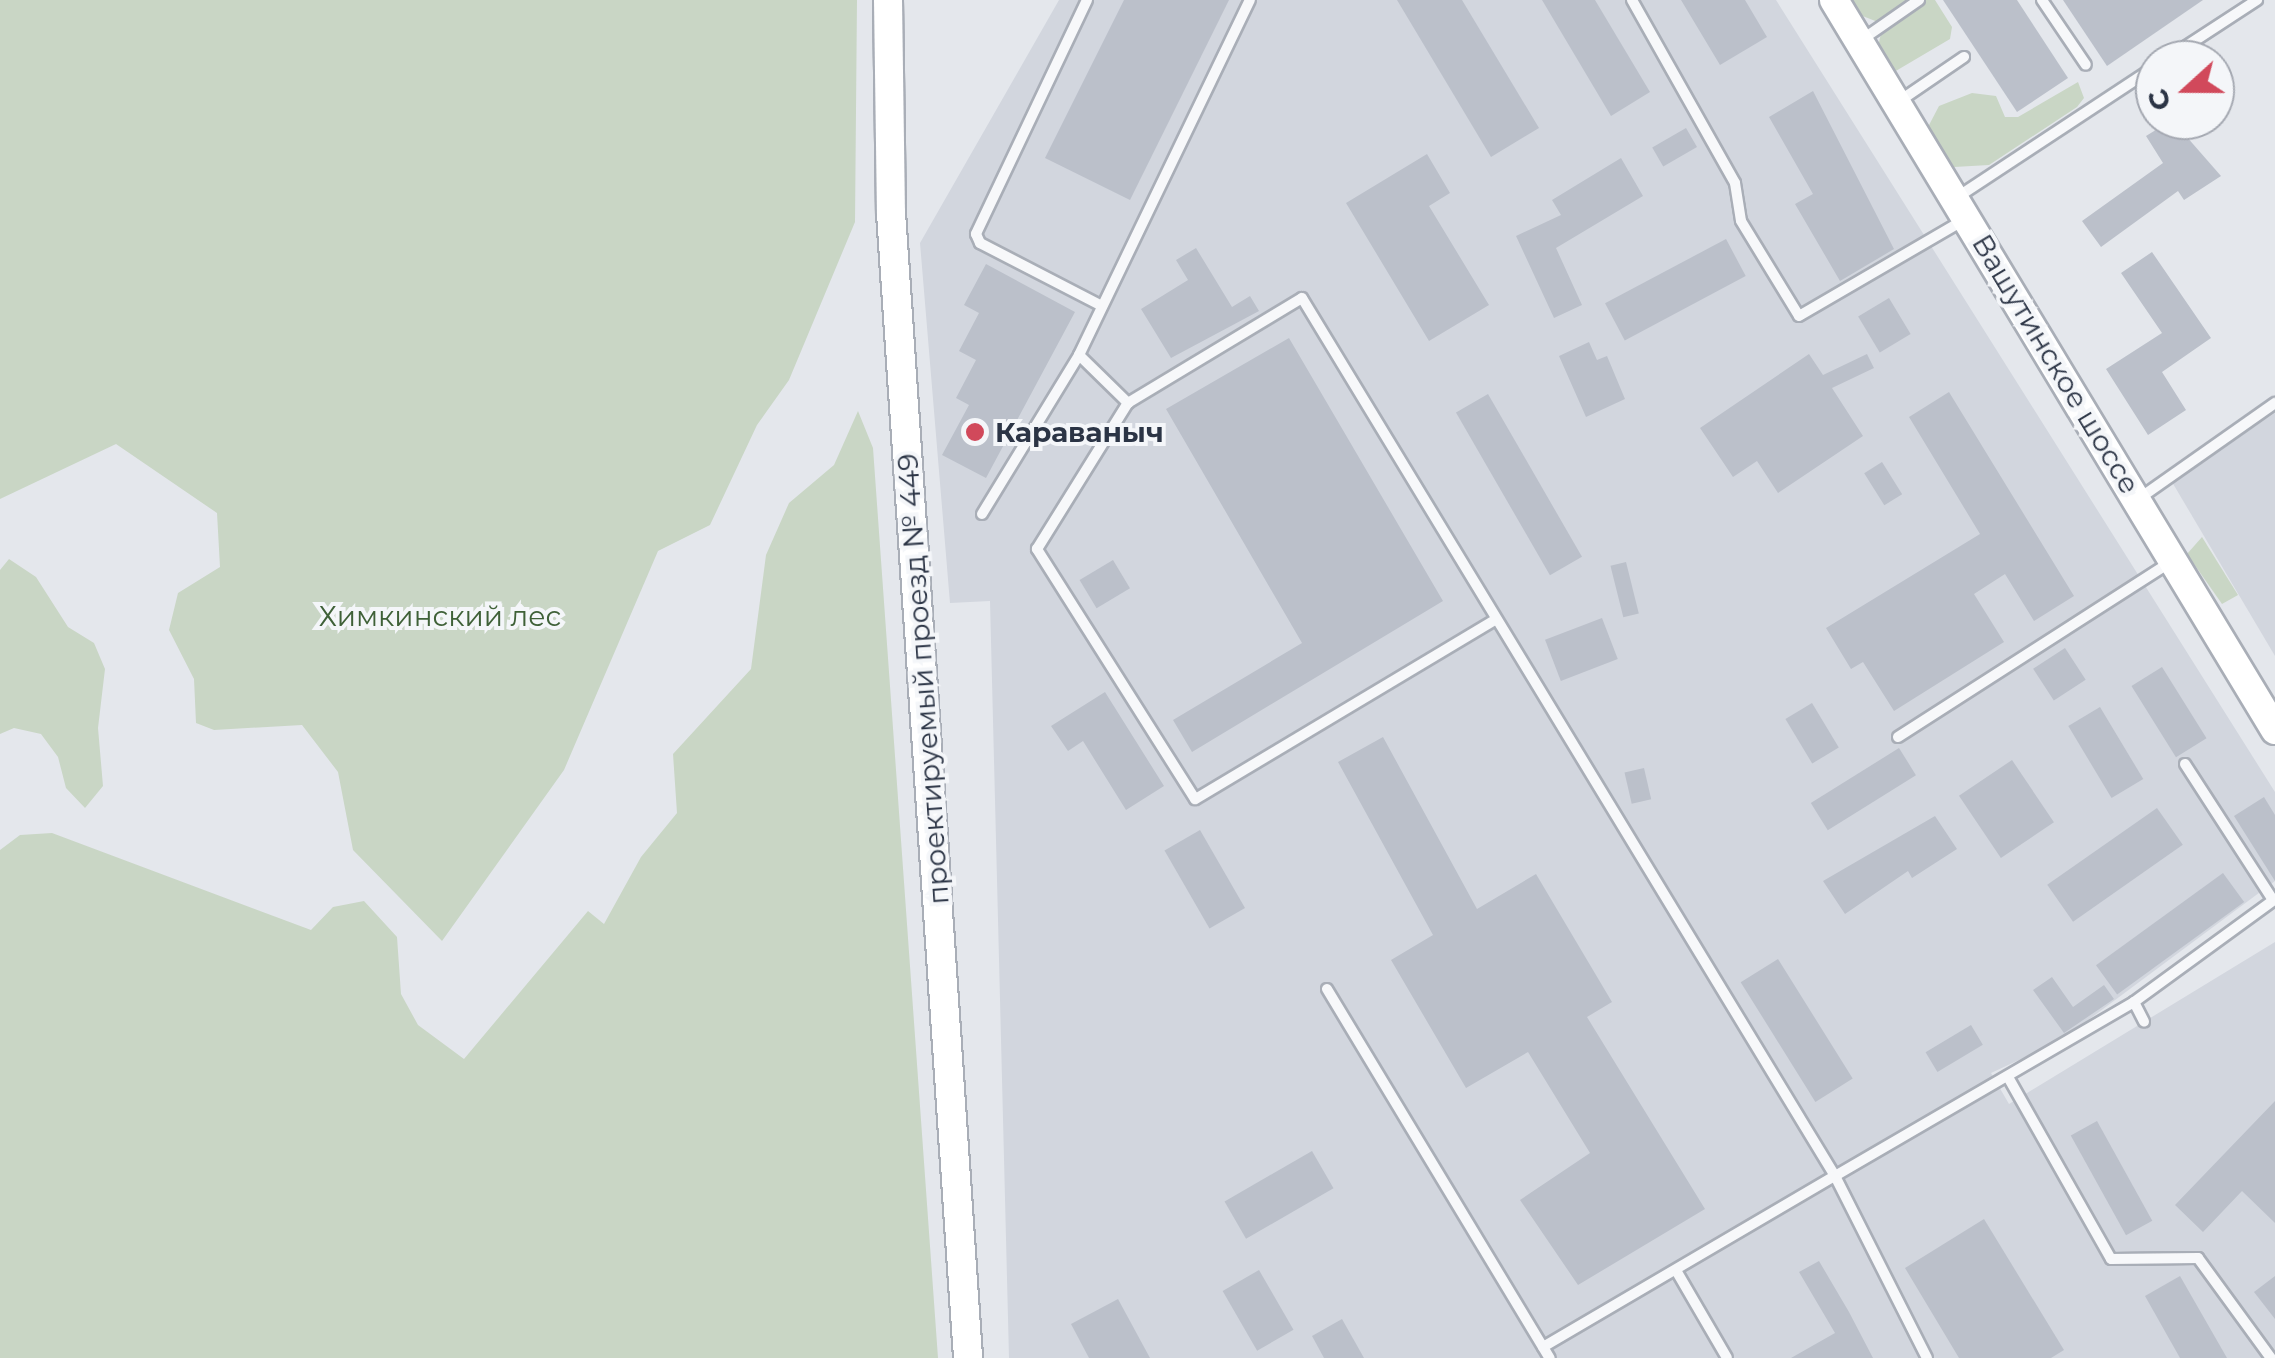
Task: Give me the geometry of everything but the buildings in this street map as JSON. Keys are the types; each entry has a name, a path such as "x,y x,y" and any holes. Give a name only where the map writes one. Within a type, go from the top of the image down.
{"street":[{"name":"проектируемый проезд № 449","path":"888,0 891,213 968,1358"},
{"name":"Вашутинское шоссе","path":"1834,0 2275,730"}],"lane":[{"path":"1086,0 976,234 980,243 1102,306"},
{"path":"982,514 1078,355 1250,0"},
{"path":"1632,0 1736,183 1741,220 1799,316 1961,208 2135,82"},
{"path":"1859,42 1919,0"},
{"path":"2042,0 2086,65"},
{"path":"2196,40 2257,0"},
{"path":"1897,103 1964,57"},
{"path":"1492,621 1195,799 1037,549 1128,402 1302,298 1492,621 1835,1176 1927,1358"},
{"path":"1078,355 1128,402"},
{"path":"2137,500 2275,404"},
{"path":"1898,737 2172,561"},
{"path":"1543,1347 2134,1002 2274,900 2186,764"},
{"path":"1327,989 1550,1358"},
{"path":"2134,1002 2144,1022"},
{"path":"2008,1077 2111,1259 2198,1258 2271,1358"},
{"path":"1677,1272 1727,1358"}],"shaded area":[{"path":"1059,0 1776,0 2275,792 2275,881 2060,1041 1991,1073 2009,1104 2275,942 2275,1358 1009,1358 990,601 950,603 920,243"},
{"path":"2275,413 2275,656 2172,482"}],"green space":[{"name":"Химкинский лес","path":"0,0 857,0 855,222 789,380 757,425 710,525 658,551 564,770 442,941 353,850 338,772 302,725 214,730 196,723 194,679 169,630 178,593 220,567 217,513 116,444 0,499"},
{"path":"1852,0 1935,0 1952,27 1950,39 1889,75 1876,56 1883,24 1860,15"},
{"path":"2078,82 2084,98 2077,107 1989,165 1954,167 1928,127 1939,106 1972,93 1996,96 2005,117 2018,117"},
{"path":"858,411 873,448 938,1358 0,1358 0,850 20,835 52,833 311,930 333,907 364,901 397,937 401,994 418,1025 464,1059 588,911 604,924 641,857 677,813 673,754 751,669 766,555 789,503 834,465"},
{"path":"2202,537 2238,595 2222,604 2187,554"},
{"path":"9,559 36,577 68,627 94,643 105,669 98,728 103,786 85,808 66,788 58,757 41,734 14,728 0,734 0,570"}],"place":[{"name":"Караваныч","path":"975,432"}]}
